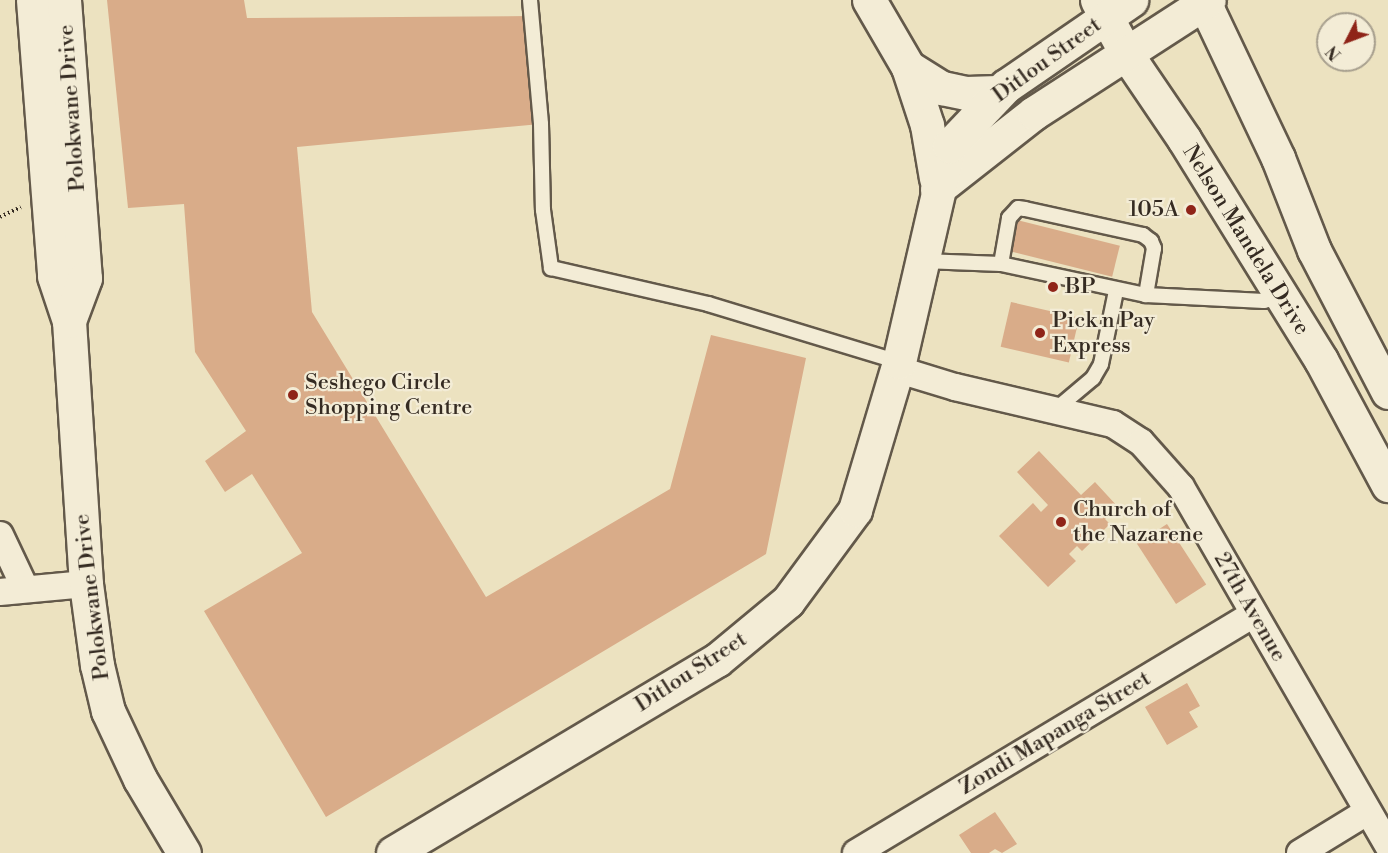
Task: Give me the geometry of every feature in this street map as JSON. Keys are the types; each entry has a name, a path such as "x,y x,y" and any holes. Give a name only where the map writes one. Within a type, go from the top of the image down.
{"street":[{"name":"Polokwane Drive","path":"33,0 54,276 69,321 86,584 108,711 140,779 184,853"},
{"name":"Polokwane Drive","path":"64,0 85,278 69,321"},
{"path":"869,0 908,67 927,124 938,189"},
{"name":"Ditlou Street","path":"938,189 1034,113 1127,55 1205,1"},
{"path":"1205,1 1278,158 1314,250 1388,392"},
{"name":"Ditlou Street","path":"393,853 717,660 788,601 855,510 898,365 949,146 998,93 1112,5"},
{"name":"Nelson Mandela Drive","path":"1112,5 1127,55 1184,139 1321,360 1388,485"},
{"path":"908,67 942,88 966,93 998,93"},
{"name":"27th Avenue","path":"898,365 955,387 1113,423 1159,461 1181,487 1388,845"},
{"path":"0,535 25,588"},
{"path":"0,592 86,584"},
{"name":"Zondi Mapanga Street","path":"856,853 1254,614"},
{"path":"1300,853 1367,812"}],"lane":[{"path":"530,0 541,124 543,210 552,268 708,304 898,365"},
{"path":"1001,264 1009,218 1018,208 1024,209 1143,235 1154,248 1146,295"},
{"path":"921,261 1001,264 1116,291 1146,295 1264,301 1281,297"},
{"path":"1055,410 1094,378 1101,364 1116,291"}],"building":[{"name":"Seshego Circle Shopping Centre","path":"107,0 244,0 247,18 530,16 540,124 297,147 312,312 486,597 670,489 711,335 806,358 766,554 326,817 204,611 302,553 252,474 225,492 205,461 246,431 195,352 184,204 128,208"},
{"path":"1017,220 1120,246 1112,277 1009,251"},
{"name":"Pick n Pay Express","path":"1011,302 1079,318 1069,363 1001,347"},
{"name":"Church of the Nazarene","path":"1039,451 1081,495 1095,482 1118,507 1105,519 1110,524 1082,551 1077,546 1069,554 1076,561 1048,587 999,536 1033,503 1041,512 1048,505 1017,472"},
{"path":"1167,524 1206,584 1176,604 1137,544"},
{"path":"1187,683 1200,706 1189,712 1198,727 1167,745 1145,707"},
{"path":"995,812 1017,844 1002,853 995,849 989,853 971,853 959,835"}],"place":[{"name":"105A","path":"1191,210"},
{"name":"BP","path":"1053,287"},
{"name":"Pick n Pay Express","path":"1040,333"},
{"name":"Seshego Circle Shopping Centre","path":"293,395"},
{"name":"Church of the Nazarene","path":"1061,522"}]}
